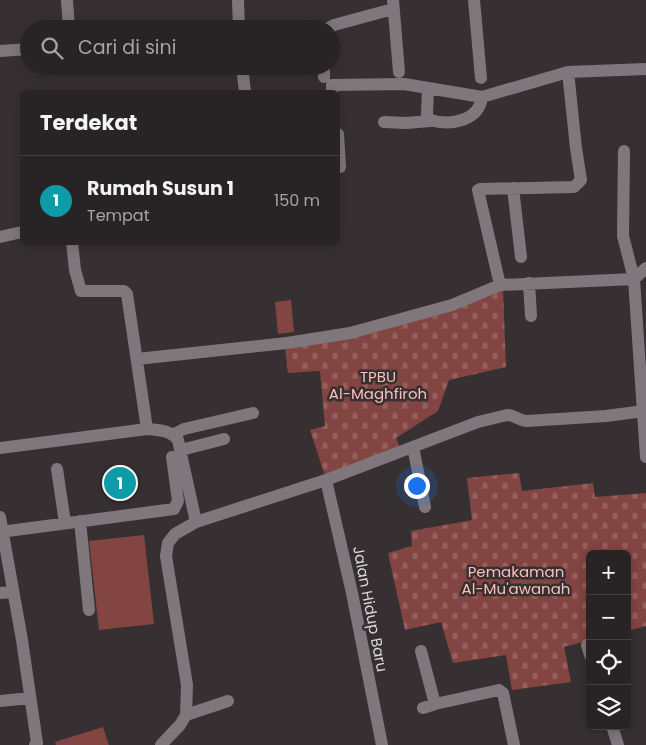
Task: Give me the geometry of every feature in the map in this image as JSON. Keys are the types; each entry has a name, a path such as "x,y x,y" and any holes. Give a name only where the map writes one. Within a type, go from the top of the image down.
{"street":[{"path":"67,0 68,20"},
{"path":"238,0 239,20"},
{"path":"474,0 481,78"},
{"path":"340,23 393,5 399,72"},
{"path":"0,51 20,50"},
{"path":"332,90 332,85 404,84 482,97 568,72 646,69"},
{"path":"500,285 478,193 480,189 574,187 581,180 568,72"},
{"path":"243,75 245,90"},
{"path":"428,88 427,115 430,121"},
{"path":"384,122 406,123 462,120 472,117 479,108 482,97"},
{"path":"624,151 623,236 634,279 642,350 646,457"},
{"path":"512,188 521,257"},
{"path":"0,237 20,232"},
{"path":"72,245 75,270 81,292 124,291 127,294 147,429"},
{"path":"138,359 287,343 350,333 452,305 500,285 634,279 646,268"},
{"path":"529,283 531,316"},
{"path":"161,745 180,725 186,715 187,684 166,549 175,534 196,522 326,480 478,422 507,415 527,422 644,411"},
{"path":"174,434 184,429 253,413"},
{"path":"0,448 147,429 164,430 174,434 178,440 178,502 174,509 1,532"},
{"path":"177,454 224,439"},
{"path":"412,447 426,507"},
{"path":"177,454 196,522"},
{"path":"57,469 65,523"},
{"name":"Jalan Hidup Baru","path":"326,480 352,593 382,745"},
{"path":"0,517 37,743 35,745"},
{"path":"80,521 89,610"},
{"path":"0,593 13,592"},
{"path":"421,651 429,706 496,690 501,692 514,745"},
{"path":"0,701 30,698"},
{"path":"186,715 228,701"},
{"path":"613,730 618,745"}],"green space":[{"name":"TPBU Al-Maghfiroh","path":"503,289 506,367 449,380 438,411 396,438 400,448 325,476 310,430 325,426 320,371 288,373 285,348"},
{"path":"291,300 294,332 278,334 275,302"},
{"name":"Pemakaman Al-Mu'awanah","path":"519,473 522,491 593,483 595,497 646,493 646,626 631,630 631,550 586,550 586,641 564,647 571,682 512,690 506,655 453,663 441,622 405,630 388,553 412,546 411,531 472,520 467,478"},
{"path":"144,535 154,624 99,630 89,541"},
{"path":"103,727 109,745 56,745 55,742"}],"place":[{"name":"Rumah Susun 1","path":"120,483"}]}
